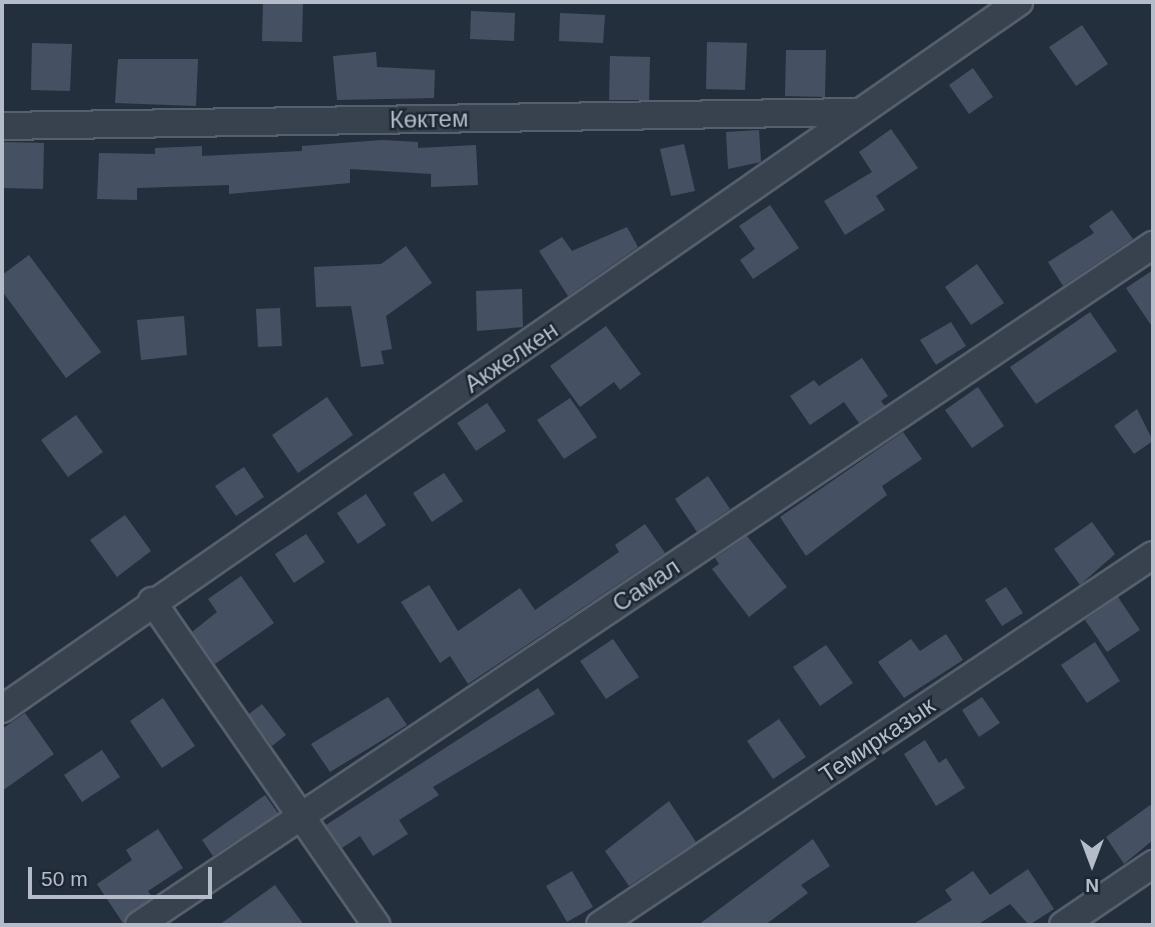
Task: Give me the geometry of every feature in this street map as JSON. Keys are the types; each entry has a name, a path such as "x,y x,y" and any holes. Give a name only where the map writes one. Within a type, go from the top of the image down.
{"street":[{"name":"Акжелкен","path":"2,709 152,601 825,142 857,111 1019,2"},
{"name":"Көктем","path":"2,126 857,111"},
{"name":"Самал","path":"139,925 1153,245"},
{"name":"Темирказык","path":"600,925 1153,555"},
{"path":"152,601 298,819 376,925"},
{"path":"1063,925 1153,864"}],"building":[{"path":"263,2 303,2 302,42 262,41"},
{"path":"471,11 515,13 514,41 470,39"},
{"path":"560,13 605,15 603,43 559,41"},
{"path":"1082,25 1108,64 1076,86 1049,47"},
{"path":"707,42 747,43 745,90 706,89"},
{"path":"32,43 72,44 70,91 31,90"},
{"path":"786,50 826,50 825,97 785,96"},
{"path":"376,52 377,67 435,70 434,98 337,100 333,56"},
{"path":"610,56 650,57 649,100 609,100"},
{"path":"118,59 198,59 196,106 115,103"},
{"path":"973,68 993,97 969,114 949,85"},
{"path":"891,129 918,168 876,196 885,210 845,235 824,201 872,172 859,152"},
{"path":"759,130 761,162 728,169 726,132"},
{"path":"382,140 418,142 418,148 476,145 478,185 431,187 431,174 350,169 350,183 229,194 229,185 137,188 137,200 97,199 99,153 155,154 155,148 202,146 202,156 302,151 302,146"},
{"path":"4,142 44,143 43,189 3,188"},
{"path":"684,144 695,191 671,196 660,149"},
{"path":"770,205 799,248 753,279 740,260 755,249 739,226"},
{"path":"1112,210 1133,239 1063,286 1048,262 1094,233 1089,226"},
{"path":"627,227 638,247 568,296 539,251 562,237 572,251"},
{"path":"406,246 432,283 386,316 392,349 381,351 384,364 361,367 351,306 316,307 314,267 381,264"},
{"path":"29,255 101,352 66,378 2,291 2,275"},
{"path":"977,264 1004,303 971,325 945,287"},
{"path":"1153,270 1153,328 1126,288"},
{"path":"522,289 523,327 477,331 476,291"},
{"path":"280,308 282,346 258,347 256,309"},
{"path":"1090,312 1117,351 1036,404 1010,367"},
{"path":"184,316 187,355 141,360 137,320"},
{"path":"951,322 966,346 936,365 920,340"},
{"path":"606,326 641,374 620,390 614,382 580,407 550,366"},
{"path":"862,358 888,396 881,401 885,406 859,423 844,402 810,425 790,396 814,380 819,386"},
{"path":"978,387 1004,426 972,448 945,410"},
{"path":"327,397 353,435 298,473 272,435"},
{"path":"570,398 597,437 564,459 537,420"},
{"path":"487,403 506,431 476,451 457,423"},
{"path":"1137,409 1153,441 1134,454 1114,426"},
{"path":"76,415 103,452 68,477 41,440"},
{"path":"903,432 922,459 882,486 887,495 806,556 780,517"},
{"path":"244,467 264,497 236,516 215,486"},
{"path":"444,473 463,501 432,522 413,493"},
{"path":"708,476 730,509 697,532 675,499"},
{"path":"366,494 386,525 358,544 337,513"},
{"path":"125,515 151,551 117,577 90,540"},
{"path":"1092,522 1115,554 1080,585 1054,549"},
{"path":"645,524 665,553 468,684 450,656 440,663 401,602 429,585 458,631 520,588 535,610 619,552 615,545"},
{"path":"306,534 325,562 294,583 275,554"},
{"path":"747,536 787,587 749,617 712,569 719,564 715,558"},
{"path":"241,576 274,623 215,664 192,632 217,612 208,599"},
{"path":"1006,587 1023,613 1002,626 985,600"},
{"path":"1118,597 1140,630 1107,652 1085,620"},
{"path":"946,634 963,660 904,698 878,662 911,639 920,651"},
{"path":"613,639 639,677 606,699 580,661"},
{"path":"1095,642 1120,681 1087,703 1061,665"},
{"path":"826,645 853,683 820,706 793,667"},
{"path":"538,688 555,714 433,787 439,795 399,820 408,834 373,856 360,836 342,848 326,825"},
{"path":"388,697 407,725 330,772 311,744"},
{"path":"982,697 1000,723 979,737 962,710"},
{"path":"163,698 195,746 162,768 130,721"},
{"path":"262,704 286,735 272,746 249,714"},
{"path":"25,713 54,754 2,791 2,729"},
{"path":"779,719 806,757 773,779 747,741"},
{"path":"925,740 939,763 946,758 965,788 936,806 904,754"},
{"path":"102,750 120,777 82,802 64,775"},
{"path":"265,795 278,813 213,856 202,840"},
{"path":"669,801 696,842 629,886 605,851"},
{"path":"1153,803 1153,840 1124,864 1106,837"},
{"path":"158,829 183,868 148,891 152,897 123,923 97,884 132,860 126,850"},
{"path":"813,839 830,866 801,885 808,893 765,925 698,925"},
{"path":"1028,869 1054,909 1029,925 1010,904 977,925 912,925 952,900 945,890 973,871 990,895"},
{"path":"572,871 593,907 567,922 546,886"},
{"path":"275,885 304,925 219,925"}]}
